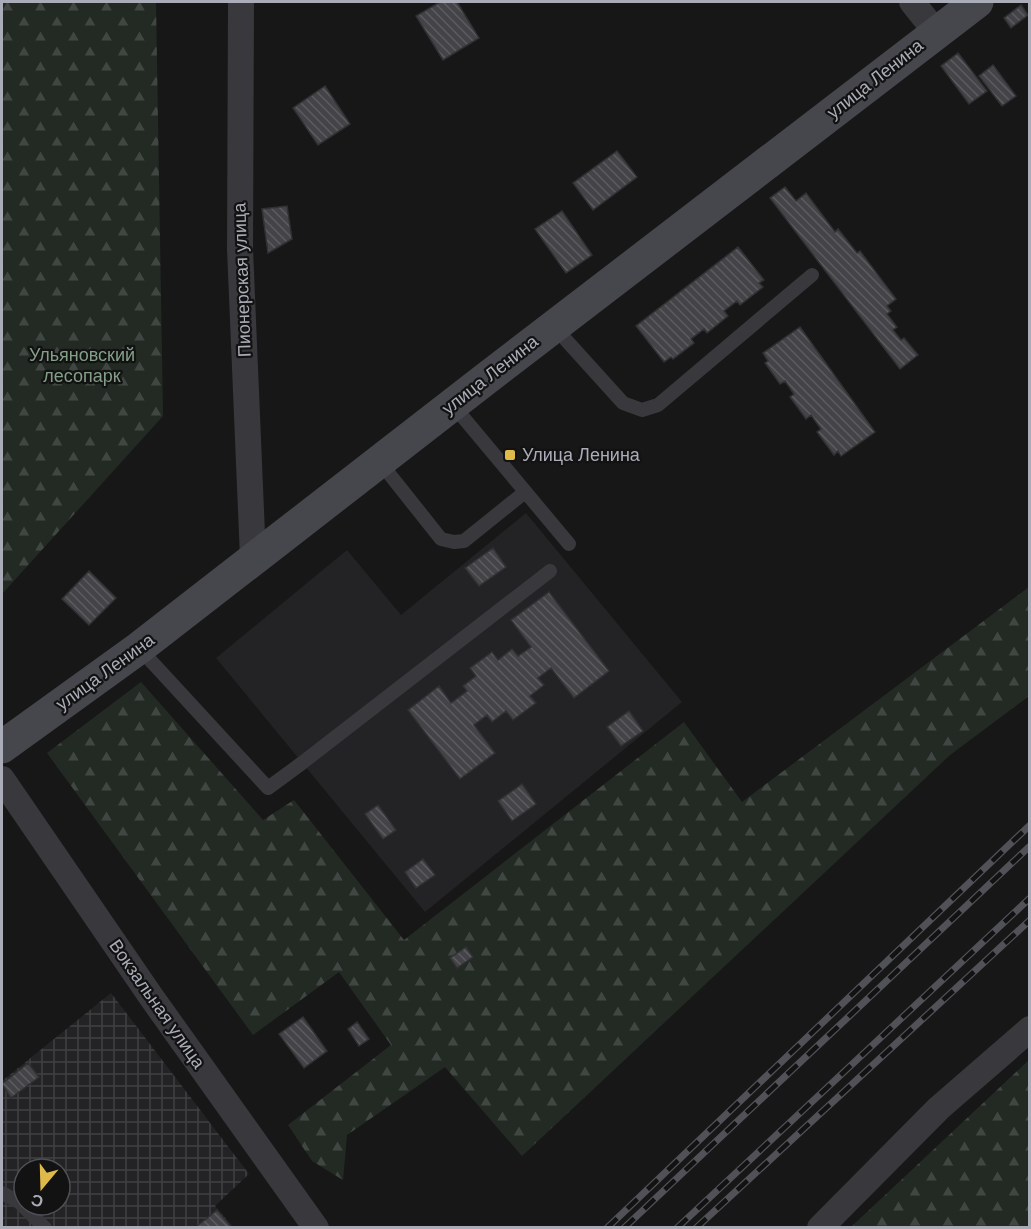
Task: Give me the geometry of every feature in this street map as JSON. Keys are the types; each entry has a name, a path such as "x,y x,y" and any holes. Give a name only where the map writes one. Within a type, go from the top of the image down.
{"street":[{"name":"Пионерская улица","path":"241,2 240,249 253,558"},
{"path":"912,2 936,32"},
{"name":"улица Ленина","path":"2,747 139,648 452,404 977,2"},
{"name":"Вокзальная улица","path":"2,779 152,998 316,1227"},
{"path":"820,1227 939,1108 1029,1029"}],"lane":[{"path":"555,326 623,403 642,410 658,405 812,275"},
{"path":"452,404 569,544"},
{"path":"379,461 441,539 454,542 464,541 525,492"},
{"path":"139,648 268,788 550,571"},
{"path":"2,1193 19,1202 45,1227"}],"shaded area":[{"path":"526,513 682,702 425,912 216,658 347,550 401,615"},
{"path":"111,993 249,1174 215,1206 233,1227 2,1228 2,1081"}],"green space":[{"name":"Ульяновский лесопарк","path":"2,2 156,2 163,416 2,594"},
{"path":"1029,587 1029,696 950,755 522,1156 445,1067 347,1135 343,1180 312,1161 288,1125 391,1045 339,972 253,1035 47,753 141,682 263,820 294,800 404,940 684,722 742,802"},
{"path":"1029,1060 1029,1227 851,1227"}],"building":[{"path":"440,2 457,2 479,38 443,60 416,16"},
{"path":"1021,5 1028,15 1011,28 1004,18"},
{"path":"958,53 987,91 969,104 941,66"},
{"path":"993,65 1016,96 1002,106 979,76"},
{"path":"325,86 350,124 318,145 293,108"},
{"path":"617,151 637,177 593,210 573,183"},
{"path":"785,187 796,201 806,193 835,232 838,229 857,253 860,251 896,299 887,306 891,311 887,314 897,327 893,330 901,340 904,338 918,355 900,369 770,198"},
{"path":"287,206 292,239 268,253 262,209"},
{"path":"562,211 592,255 566,273 535,229"},
{"path":"738,247 764,280 759,283 763,287 740,305 737,301 724,311 728,316 707,333 704,329 691,339 694,343 673,359 671,357 664,362 636,326"},
{"path":"800,327 875,432 841,456 838,451 834,455 817,432 821,429 811,415 806,419 790,397 794,394 785,381 780,384 765,363 768,361 763,353"},
{"path":"493,548 506,567 479,586 465,568"},
{"path":"89,571 116,598 89,625 62,599"},
{"path":"549,592 609,671 574,698 551,668 538,678 544,685 530,696 536,703 513,720 506,711 492,722 487,715 474,725 495,753 460,779 408,710 439,686 451,703 467,691 463,686 476,676 470,668 492,652 498,660 512,649 518,656 531,647 511,620"},
{"path":"629,711 643,731 621,746 607,727"},
{"path":"522,784 536,804 512,821 498,801"},
{"path":"378,805 396,830 383,839 365,814"},
{"path":"423,859 435,875 416,888 405,872"},
{"path":"466,947 473,957 457,968 450,958"},
{"path":"303,1017 327,1051 304,1068 279,1034"},
{"path":"357,1022 369,1039 359,1046 348,1029"},
{"path":"28,1063 39,1077 11,1098 2,1084"},
{"path":"217,1210 232,1228 195,1228"}],"railway":[{"path":"607,1228 1030,825"},
{"path":"624,1228 1030,846"},
{"path":"677,1228 1030,898"},
{"path":"696,1228 1030,920"}],"place":[{"name":"Улица Ленина","path":"510,455"}]}
